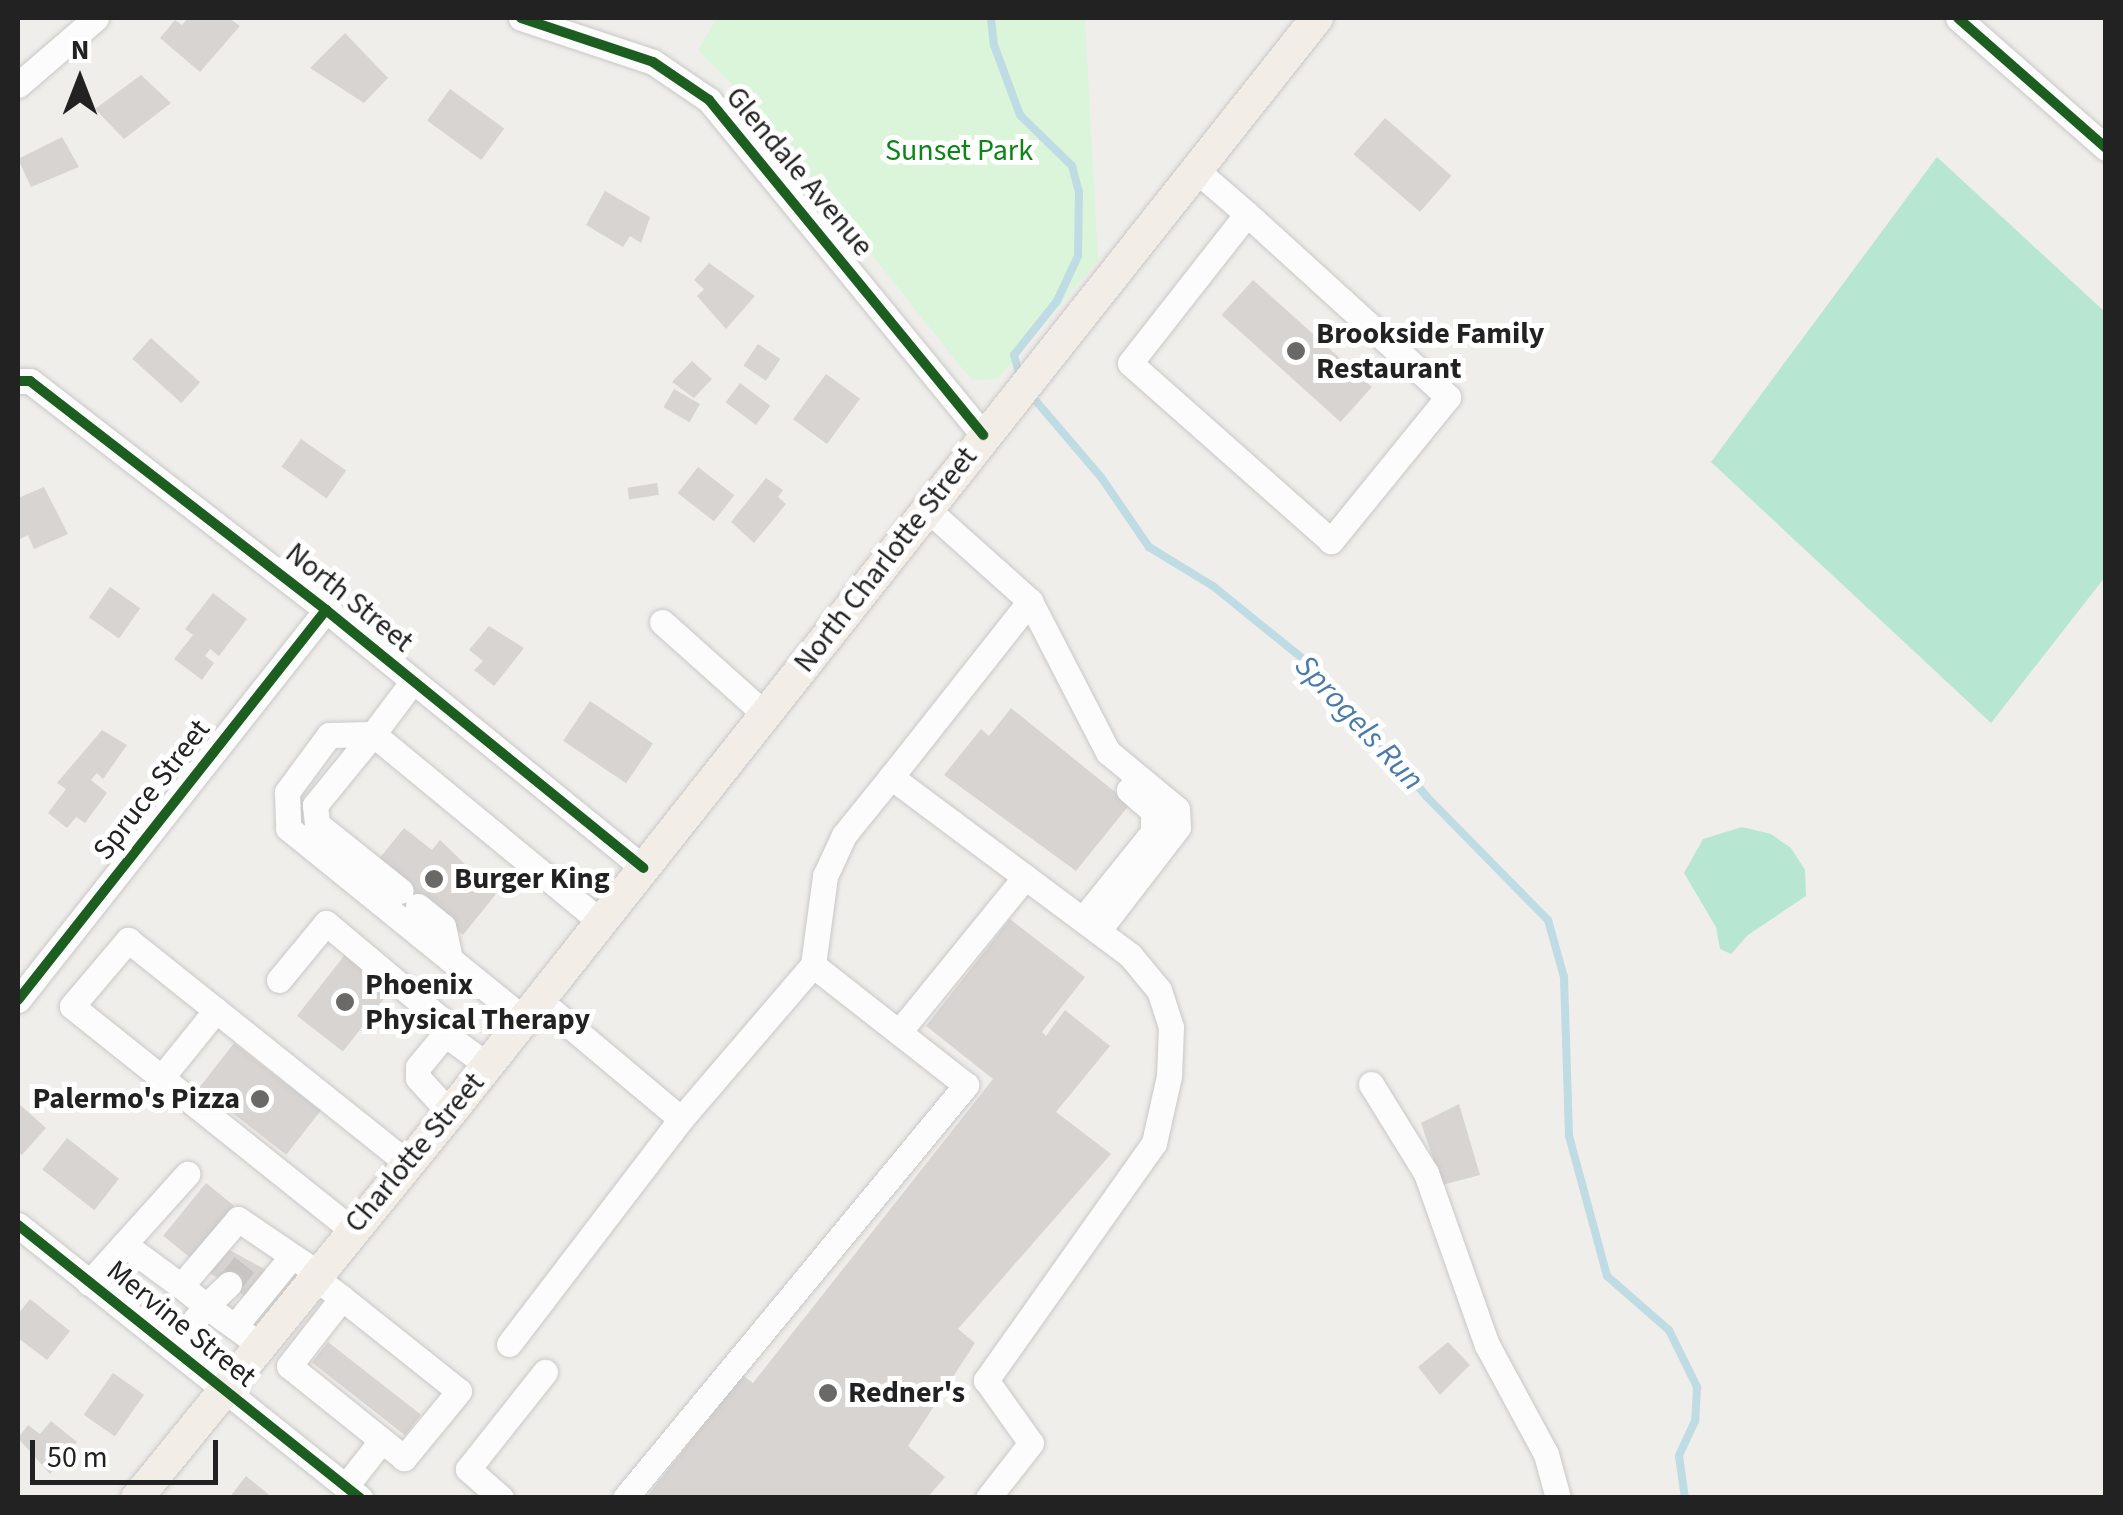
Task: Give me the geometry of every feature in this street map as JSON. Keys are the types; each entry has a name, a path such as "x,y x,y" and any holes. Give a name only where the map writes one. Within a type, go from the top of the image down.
{"main road":[{"name":"North Charlotte Street","path":"643,868 1316,18"},
{"name":"Charlotte Street","path":"223,1390 248,1335 307,1268 351,1229 450,1113 643,868"},
{"path":"136,1498 223,1390"}],"street":[{"path":"18,84 96,18"},
{"name":"Glendale Avenue","path":"521,18 653,62 709,100 983,435"},
{"path":"1958,18 2106,148"},
{"path":"1196,170 1247,214 1448,396 1332,541 1130,363 1247,214"},
{"name":"North Street","path":"18,382 30,381 326,610 643,868"},
{"path":"926,508 1030,601 1108,752 1177,809 1178,826 1091,925"},
{"path":"509,1344 681,1119 812,964 825,876 844,835 1030,601"},
{"name":"Spruce Street","path":"18,1000 326,610"},
{"path":"662,622 765,714"},
{"path":"413,681 315,805 317,824 443,926 450,959"},
{"path":"601,922 373,734 329,735 287,792 288,828 450,959 532,1010 681,1119"},
{"path":"891,777 1091,925 1159,990 1171,1026 1169,1076 1154,1142 986,1380 1031,1443 988,1498"},
{"path":"898,1032 1025,877"},
{"path":"279,980 326,922 442,1020 444,1034 487,1065"},
{"path":"351,1229 72,1006 128,940 407,1163"},
{"path":"625,1498 966,1085 812,964"},
{"path":"162,1077 216,1010"},
{"path":"444,1034 418,1067 418,1078 450,1113"},
{"path":"1371,1084 1426,1173 1487,1345 1546,1454 1558,1498"},
{"path":"90,1283 186,1174"},
{"path":"180,1286 238,1219 258,1247 307,1268 458,1391 404,1458 289,1366 342,1298"},
{"name":"Mervine Street","path":"18,1225 353,1492"},
{"path":"124,1244 248,1335"},
{"path":"172,1348 229,1284"},
{"path":"502,1498 468,1468 545,1372"},
{"path":"353,1492 382,1440"}],"green space":[{"name":"Sunset Park","path":"717,18 1085,18 1098,260 998,379 973,380 965,372 753,105 698,50"},
{"path":"1937,157 2105,312 2105,577 1991,723 1711,462"},
{"path":"1742,827 1771,834 1791,848 1805,870 1806,896 1748,935 1731,954 1720,949 1716,927 1684,873 1703,839"}],"building":[{"path":"188,18 229,18 240,26 200,72 160,38 175,20 182,25"},
{"path":"345,33 388,78 364,103 310,68"},
{"path":"141,75 171,103 124,139 95,109"},
{"path":"450,89 504,128 481,160 427,121"},
{"path":"1385,118 1451,176 1420,212 1354,154"},
{"path":"62,137 79,167 31,187 18,159"},
{"path":"605,191 650,217 641,243 630,236 623,247 586,225"},
{"path":"709,263 755,296 726,329 697,296 704,289 694,280"},
{"name":"Brookside Family Restaurant","path":"1253,280 1372,387 1340,422 1222,315"},
{"path":"151,338 200,382 181,403 132,359"},
{"path":"758,344 780,359 766,381 743,366"},
{"path":"692,361 712,379 694,398 672,382"},
{"path":"826,374 860,399 827,444 793,419"},
{"path":"740,383 770,406 756,425 726,402"},
{"path":"674,389 700,404 689,422 664,407"},
{"path":"301,439 346,471 327,498 281,467"},
{"path":"698,467 734,495 714,521 678,493"},
{"path":"766,478 783,490 778,497 786,504 754,543 731,522"},
{"path":"657,483 659,495 629,500 627,488"},
{"path":"44,487 68,534 34,549 28,535 18,540 18,498"},
{"path":"110,587 140,608 119,639 89,617"},
{"path":"213,593 247,619 219,656 210,649 205,656 214,663 202,680 174,659 193,635 185,629"},
{"path":"489,626 524,648 494,686 474,670 483,661 469,650"},
{"path":"590,701 653,743 626,783 563,741"},
{"path":"1011,708 1130,804 1076,871 944,775 981,729 989,736"},
{"path":"102,730 127,745 103,779 97,773 91,780 107,793 85,823 76,817 67,828 48,813 66,789 57,783"},
{"name":"Burger King","path":"404,828 432,850 440,840 496,894 463,935 422,902 413,913 374,865"},
{"path":"1010,919 1085,977 1042,1032 1046,1036 1065,1010 1110,1046 1056,1112 1111,1154 958,1329 975,1343 908,1446 945,1477 927,1498 646,1498 742,1375 753,1383 993,1079 926,1026"},
{"name":"Phoenix Physical Therapy","path":"347,952 393,988 343,1052 297,1016"},
{"name":"Palermo's Pizza","path":"234,1043 321,1111 286,1155 200,1087"},
{"path":"18,1103 46,1128 22,1155 18,1152"},
{"path":"1459,1104 1480,1175 1442,1185 1421,1123"},
{"path":"67,1138 119,1179 94,1210 42,1170"},
{"path":"206,1183 234,1206 191,1259 163,1236"},
{"path":"224,1247 270,1272 249,1299 205,1270"},
{"path":"30,1299 70,1331 47,1360 18,1338 18,1314"},
{"path":"328,1342 421,1415 405,1435 312,1362"},
{"path":"1448,1342 1470,1365 1440,1395 1418,1367"},
{"path":"113,1373 144,1395 115,1437 84,1415"},
{"path":"51,1421 77,1442 50,1474 18,1438 28,1425 40,1434"},
{"path":"246,1476 273,1498 229,1498"}],"waterway":[{"name":"Sprogels Run","path":"991,18 994,45 1020,115 1072,166 1079,192 1078,256 1057,301 1014,355 1020,378"},
{"path":"1030,394 1101,477 1149,547 1213,586 1318,671 1427,797 1548,920 1564,977 1569,1136 1607,1276 1669,1330 1697,1387 1695,1421 1679,1456 1685,1498"}],"tunnel":[{"path":"229,1284 250,1257"}],"cycle path":[{"path":"521,18 653,62 709,100 983,435"},
{"path":"1958,18 2106,148"},
{"path":"18,381 30,381 326,610 643,868"},
{"path":"18,1000 326,610"},
{"path":"18,1225 360,1498"}],"place":[{"name":"Brookside Family Restaurant","path":"1296,351"},
{"name":"Burger King","path":"434,879"},
{"name":"Phoenix Physical Therapy","path":"345,1002"},
{"name":"Palermo's Pizza","path":"260,1099"},
{"name":"Redner's","path":"828,1393"}]}
